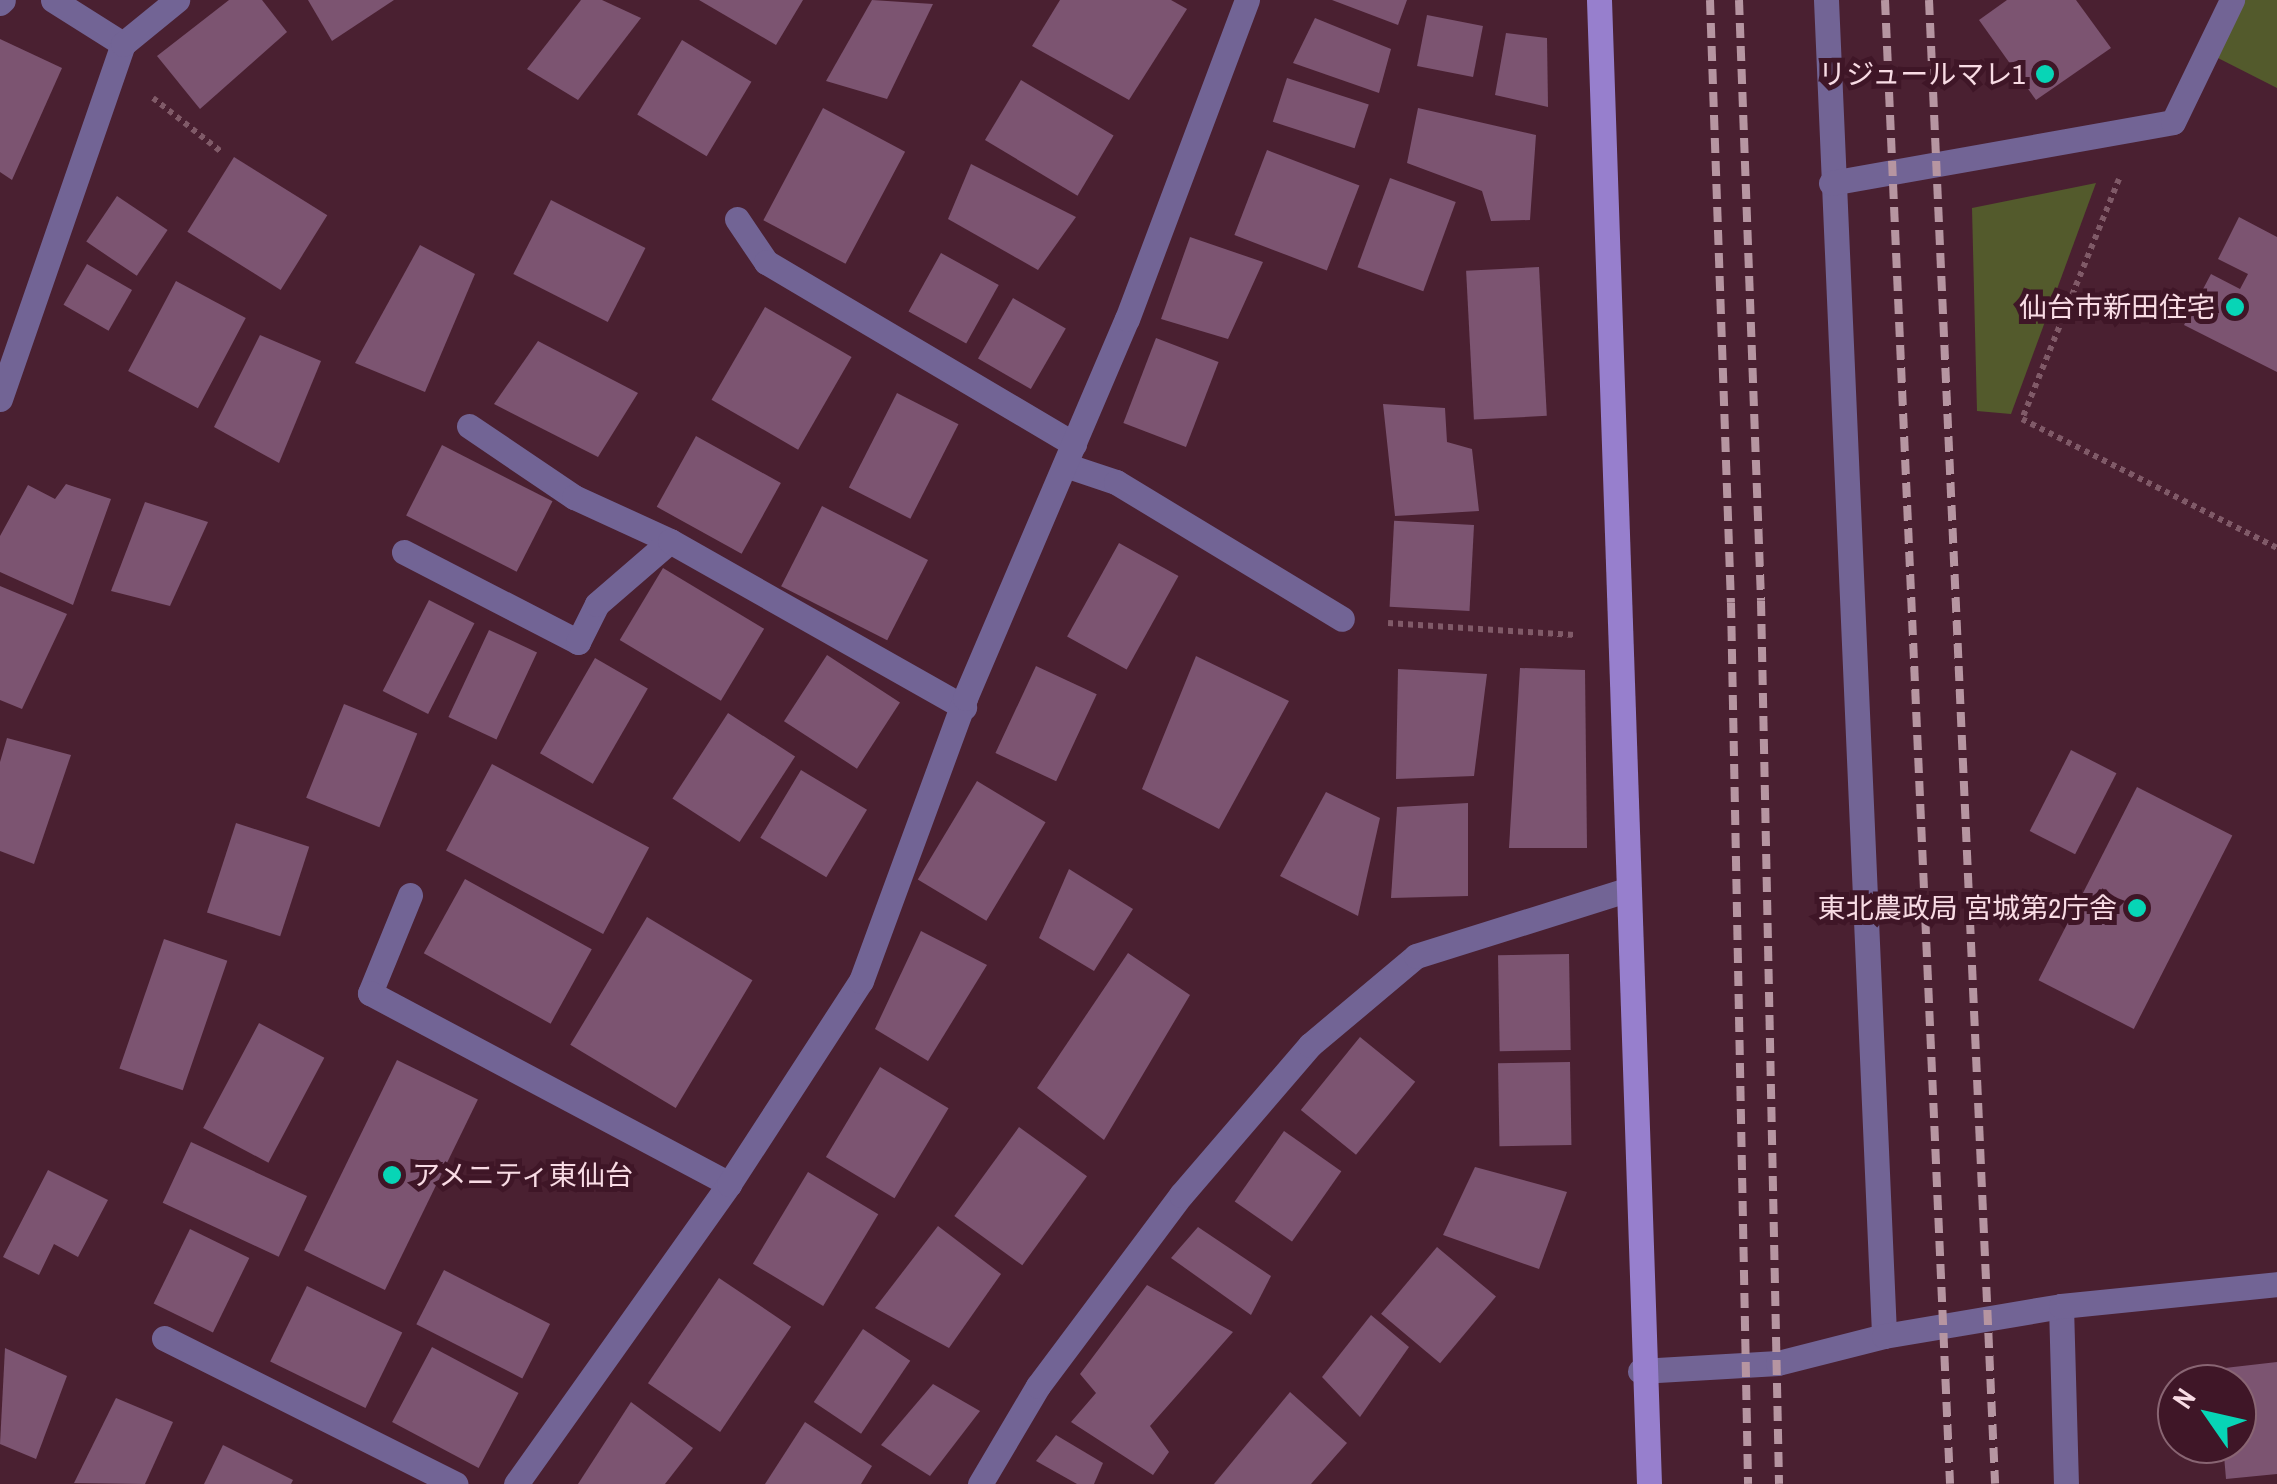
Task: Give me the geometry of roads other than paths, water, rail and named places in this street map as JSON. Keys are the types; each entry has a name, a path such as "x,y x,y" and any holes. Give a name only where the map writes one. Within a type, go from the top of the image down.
{"street":[{"path":"53,0 119,54"},
{"path":"0,400 119,54 177,0"},
{"path":"516,1484 728,1184 861,981 964,706 1069,454 1247,0"},
{"path":"1599,0 1640,1371 1649,1484"},
{"path":"1826,0 1884,1336"},
{"path":"1831,183 2173,122 2232,0"},
{"path":"736,219 766,262 1069,454 1342,619"},
{"path":"469,426 574,497 670,540 964,706"},
{"path":"404,552 578,642 597,604 670,540"},
{"path":"980,1484 1038,1386 1181,1195 1310,1045 1416,956 1627,890"},
{"path":"410,895 370,993 728,1184"},
{"path":"1640,1371 1778,1363 1884,1336 2062,1306 2277,1284"},
{"path":"2062,1306 2066,1484"},
{"path":"164,1338 454,1484"}],"railway":[{"path":"1710,0 1731,603 1748,1484"},
{"path":"1739,0 1761,601 1779,1484"},
{"path":"1885,0 1950,1484"},
{"path":"1929,0 1995,1484"}],"place":[{"name":"リジュールマレ1","path":"2045,74"},
{"name":"仙台市新田住宅","path":"2235,307"},
{"name":"東北農政局 宮城第2庁舎","path":"2137,908"},
{"name":"アメニティ東仙台","path":"392,1175"}]}
